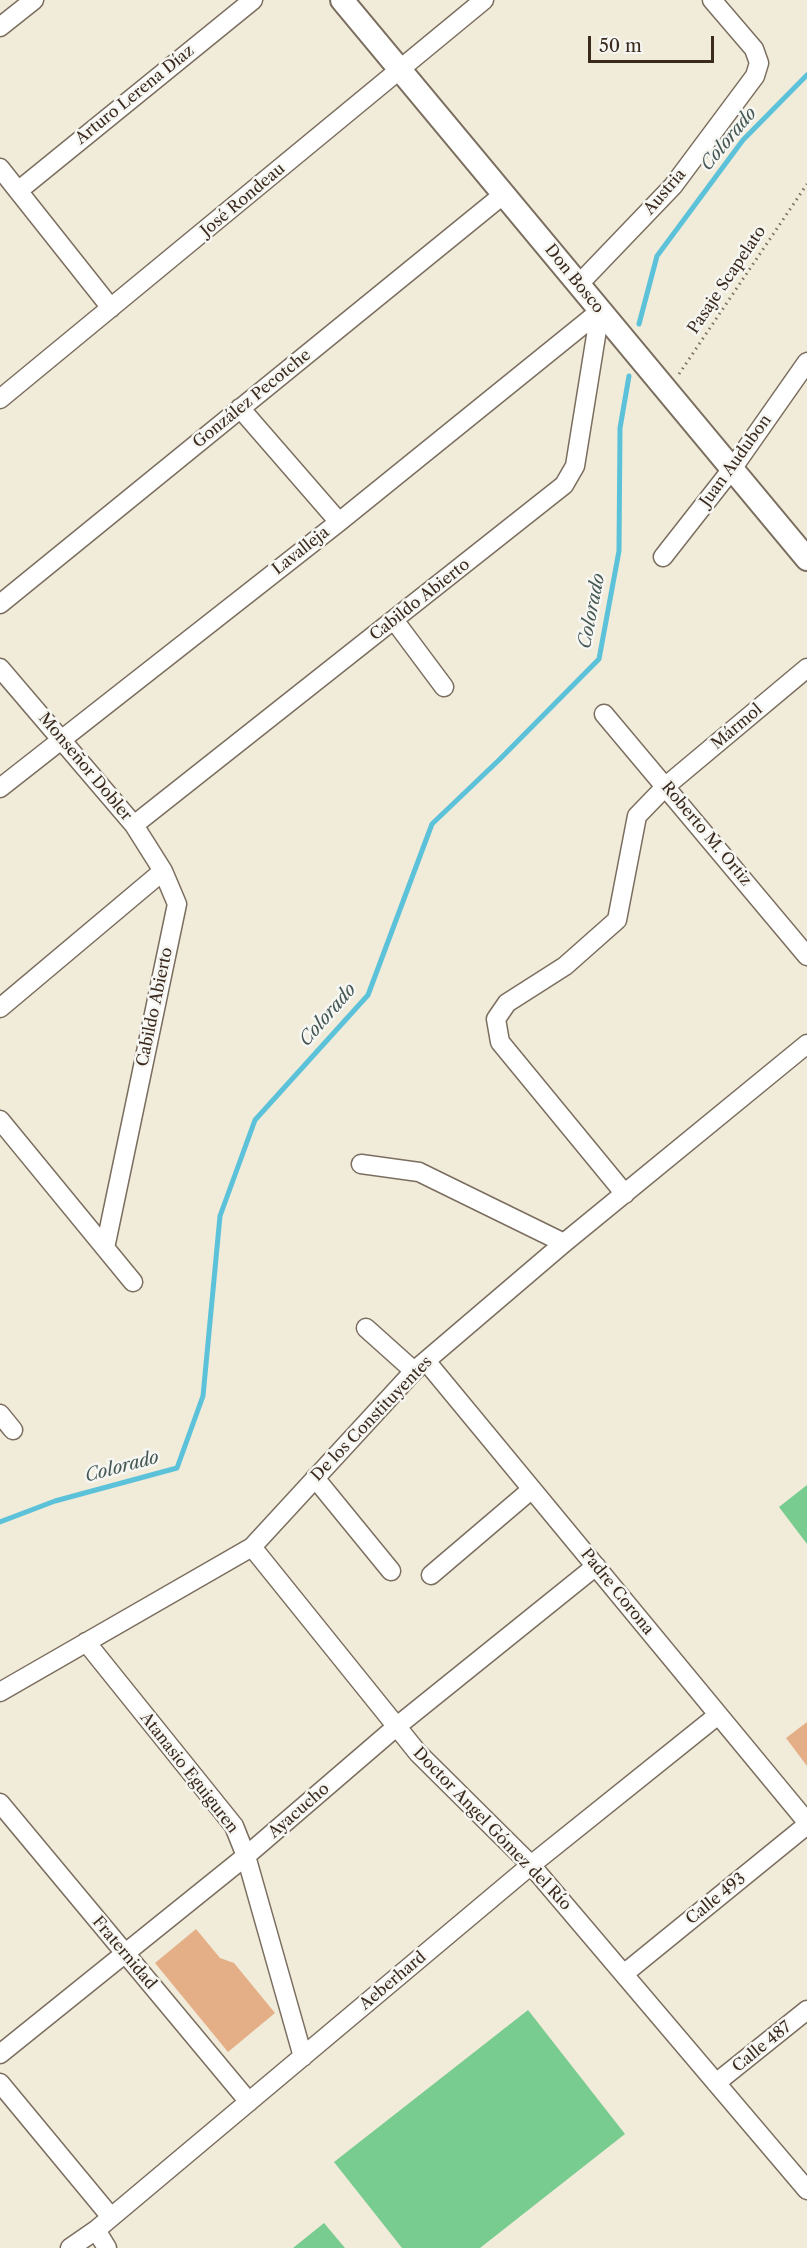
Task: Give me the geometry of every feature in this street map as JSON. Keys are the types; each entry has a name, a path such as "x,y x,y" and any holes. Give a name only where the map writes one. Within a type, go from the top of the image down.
{"main road":[{"name":"Don Bosco","path":"342,0 807,559"}],"street":[{"path":"0,27 34,0"},
{"name":"Arturo Lerena Díaz","path":"18,191 253,0"},
{"name":"José Rondeau","path":"0,399 484,0"},
{"name":"Austria","path":"579,284 673,186 755,76 759,63 754,49 712,0"},
{"path":"0,168 111,308"},
{"name":"González Pecotche","path":"0,604 504,195"},
{"name":"Lavalleja","path":"0,788 339,522 600,311"},
{"name":"Cabildo Abierto","path":"134,825 564,485 575,466 600,311"},
{"name":"Juan Audubon","path":"663,557 732,469 807,362"},
{"path":"240,408 339,522"},
{"path":"394,620 444,687"},
{"name":"Monseñor Dobler","path":"0,668 134,825 163,871"},
{"name":"Mármol","path":"625,1194 500,1042 496,1020 507,1003 565,966 617,920 637,816 666,786 807,668"},
{"name":"Roberto M. Ortiz","path":"604,714 807,956"},
{"path":"0,1008 163,871"},
{"name":"Cabildo Abierto","path":"105,1248 177,904 163,871"},
{"name":"De los Constituyentes","path":"0,1692 252,1547 420,1366 807,1044"},
{"path":"0,1120 133,1282"},
{"path":"361,1164 419,1172 564,1244"},
{"name":"Padre Corona","path":"366,1328 420,1366 532,1489 807,1823"},
{"path":"0,1414 13,1430"},
{"path":"315,1478 391,1572"},
{"path":"431,1575 532,1489"},
{"name":"Doctor Angel Gómez del Río","path":"252,1547 418,1753 531,1865 807,2190"},
{"name":"Ayacucho","path":"0,2054 246,1856 396,1727 596,1566"},
{"name":"Atanasio Eguiguren","path":"87,1642 234,1826 246,1856 303,2057"},
{"name":"Aeberhard","path":"70,2248 96,2230 531,1865 718,1715"},
{"name":"Fraternidad","path":"0,1803 249,2102"},
{"name":"Calle 493","path":"625,1973 807,1823"},
{"name":"Calle 487","path":"716,2083 807,2010"},
{"path":"0,2083 111,2217"},
{"path":"96,2230 107,2248"}],"path":[{"name":"Pasaje Scapelato","path":"668,391 807,184"}],"green space":[{"path":"807,1485 807,1544 779,1507"},
{"path":"528,2010 625,2134 480,2248 402,2248 334,2162"},
{"path":"324,2223 345,2248 293,2248"}],"building":[{"path":"807,1722 807,1766 786,1738"},
{"path":"196,1929 220,1958 234,1963 275,2013 228,2052 155,1963"}],"waterway":[{"name":"Colorado","path":"639,324 657,256 743,140 807,75"},
{"name":"Colorado","path":"0,1522 55,1501 177,1468 203,1396 220,1216 255,1120 368,995 432,824 599,659 619,551 620,428 629,376"}]}
